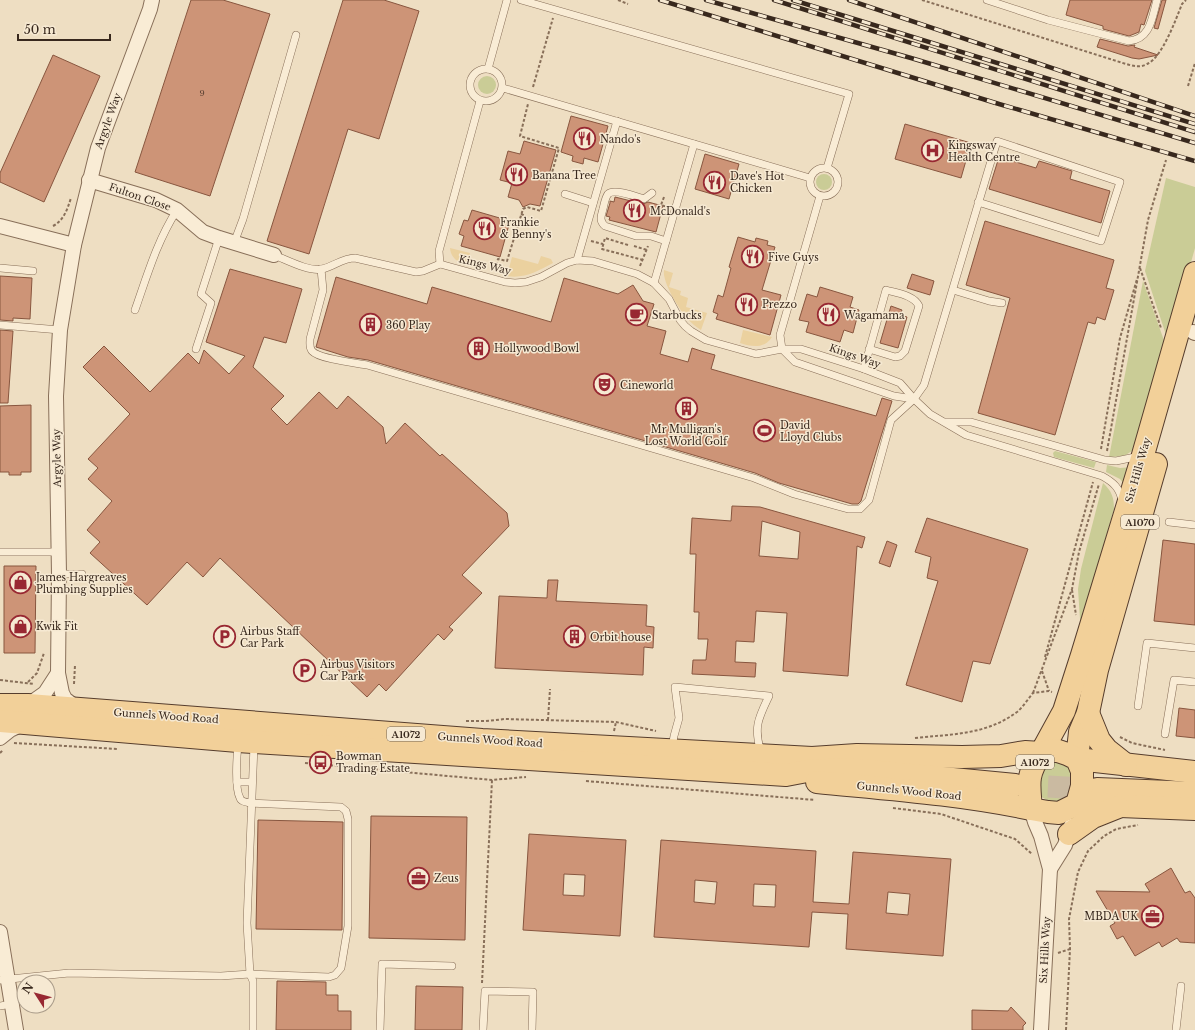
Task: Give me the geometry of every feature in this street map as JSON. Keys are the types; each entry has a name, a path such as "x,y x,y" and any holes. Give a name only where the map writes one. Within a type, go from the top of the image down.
{"main road":[{"name":"Six Hills Way","path":"1040,753 1064,711 1125,516 1195,273"},
{"name":"Six Hills Way","path":"1077,759 1080,732 1088,713 1098,670 1194,331"},
{"name":"Gunnels Wood Road","path":"0,721 77,700 482,740 673,743 763,756 812,758 857,755 962,757 1001,756 1025,752 1040,753 1055,750 1077,759 1195,772"},
{"name":"Gunnels Wood Road","path":"0,705 27,714 246,741 786,774 807,771 849,769 1015,785"},
{"path":"1088,713 1099,740 1107,750 1126,765"},
{"name":"A1072","path":"1031,809 1029,779 1033,765 1040,753"},
{"name":"Gunnels Wood Road","path":"812,758 849,769"},
{"path":"1077,759 1082,771 1082,786 1077,804"},
{"name":"Gunnels Wood Road","path":"786,774 807,781 955,795 1059,813 1077,804 1095,803 1120,806 1195,809"},
{"path":"1097,788 1195,793"},
{"path":"1069,834 1093,817 1120,806"}],"street":[{"name":"Argyle Way","path":"77,700 65,699 62,694 58,673 59,552 56,396 60,330 74,245 89,180 98,148 150,9 152,0"},
{"name":"Fulton Close","path":"89,180 156,200 177,210 203,232 274,255"},
{"path":"0,226 74,245"},
{"path":"0,738 27,714 45,693 58,673"},
{"name":"Six Hills Way","path":"1050,869 1065,845 1077,804"},
{"name":"Six Hills Way","path":"1031,809 1041,836 1050,869 1041,1030"},
{"path":"0,932 6,1005 16,1030"}],"lane":[{"path":"488,69 507,0"},
{"path":"521,0 849,94 827,168"},
{"path":"987,0 1048,20 1129,41 1140,39 1145,35 1150,27 1157,0"},
{"path":"234,243 243,219 296,35"},
{"path":"488,69 496,72 500,77 502,88 501,93 493,100 486,102 480,101 474,96 470,82 474,74 478,71 488,69"},
{"path":"502,88 810,178"},
{"path":"274,255 313,269 321,269 348,258 355,258 416,272 423,271 440,264 439,251 480,101"},
{"path":"577,260 617,122"},
{"path":"321,269 323,290 310,339 310,346 313,352 318,356 367,365 754,478 794,494 848,509 860,509 869,500 891,420 914,399 924,385 978,202 997,141 1120,182 1101,241 978,202"},
{"path":"654,282 694,144"},
{"path":"827,168 837,176 837,189 830,196 820,196 810,187 810,178 812,173 816,170 827,168"},
{"path":"652,194 644,199 615,191 610,192 607,195 600,219 602,224 605,226 636,236 651,236 666,241"},
{"path":"565,194 594,203"},
{"path":"820,196 780,335 782,348 795,362 894,396 914,399"},
{"path":"135,310 166,227 177,210"},
{"path":"196,349 211,303 201,294 219,238"},
{"name":"Kings Way","path":"440,264 515,283 526,282 541,277 567,263 577,260 593,261 638,274 654,282 669,299 685,326 698,336 715,343 756,354 782,348 801,349 864,369 900,383 930,414 966,435 1102,476 1113,482 1121,494 1125,516"},
{"path":"0,268 33,271"},
{"path":"864,369 869,349 886,290 913,298 918,302 919,306 905,351 900,356 895,357 869,349"},
{"path":"953,290 989,301 1002,303"},
{"path":"0,325 60,330"},
{"path":"946,422 971,422 1105,460 1116,461 1143,455"},
{"path":"1169,522 1195,525"},
{"path":"0,552 59,552"},
{"path":"59,574 82,574"},
{"path":"1138,706 1146,643 1195,648"},
{"path":"1165,734 1174,680 1195,682"},
{"path":"673,743 679,718 675,687 769,696 757,721 758,743 763,756"},
{"path":"4,980 69,973 222,976 250,974 330,978 335,975 342,968 348,926 348,819 346,811 341,807 251,803 242,800 240,798 237,782 246,741"},
{"path":"246,741 252,782 247,924 250,974 253,981 253,1030"},
{"path":"237,782 252,782"},
{"path":"380,1030 382,964 452,966"},
{"path":"1176,1030 1181,986"},
{"path":"483,1030 485,991 533,992 532,1030"}],"path":[{"path":"618,0 628,4"},
{"path":"498,259 508,261 523,209 527,207 541,210 559,148 520,136 556,10"},
{"path":"1188,86 1195,63"},
{"path":"1166,160 1148,220 1140,267 1166,343 1172,351"},
{"path":"49,227 55,225 67,212 73,193"},
{"path":"521,214 526,216"},
{"path":"643,260 602,249 605,238 647,250"},
{"path":"28,682 37,673 45,651"},
{"path":"75,665 77,700"},
{"path":"912,738 974,732 998,724 1018,711 1033,693 1049,691 1041,670"},
{"path":"0,680 28,682 34,684"},
{"path":"548,720 550,689"},
{"path":"464,720 486,721 506,719 616,722 673,743"},
{"path":"1118,736 1132,743 1167,751"},
{"path":"15,742 122,750"},
{"path":"298,762 311,765 492,780 531,776"},
{"path":"469,778 474,775"},
{"path":"482,983 492,780"},
{"path":"579,780 818,800"},
{"path":"888,807 941,814 1015,839 1050,869"},
{"path":"1066,1030 1070,948 1069,919 1078,872 1088,851 1104,836 1116,829 1138,825"}],"green space":[{"path":"487,76 493,79 496,85 493,91 487,94 481,91 478,85 481,79"},
{"path":"821,174 827,174 832,179 830,188 827,190 821,190 816,185 816,179"},
{"path":"1166,178 1195,187 1195,248 1169,341 1145,271"},
{"path":"1143,281 1167,349 1135,449 1124,456 1109,457"},
{"path":"1055,451 1096,462 1094,468 1054,457 1053,453"},
{"path":"1107,465 1120,468 1133,467 1127,488 1120,479 1106,472"},
{"path":"1103,483 1112,495 1114,509 1090,593 1081,634 1078,589 1081,569"},
{"path":"1055,760 1070,766 1076,789 1062,802 1050,802 1040,796 1036,773 1044,764"}],"sand":[{"path":"450,248 470,253 467,265 455,259"},
{"path":"541,256 551,259 553,263 525,275 513,277 507,276 512,257 538,264"},
{"path":"664,270 673,273 669,287 681,291 680,295 688,298 686,307 707,313 701,330 689,320 676,302 668,288"},
{"path":"743,330 772,337 765,344 758,346 744,344 740,343"}],"building":[{"path":"191,0 223,0 270,14 210,196 135,172"},
{"path":"343,0 384,0 419,11 379,139 348,129 309,254 267,241"},
{"path":"1070,0 1152,0 1144,25 1141,24 1139,32 1129,36 1103,29 1103,26 1066,15"},
{"path":"1162,0 1166,0 1158,29 1154,28"},
{"path":"1100,39 1128,46 1135,45 1134,47 1158,55 1139,59 1132,58 1097,47"},
{"path":"53,55 100,76 44,202 0,182 0,173"},
{"name":"Nando's","path":"571,116 608,126 598,162 584,158 583,164 572,161 573,156 561,152"},
{"name":"Kingsway Health Centre","path":"905,124 971,143 961,178 895,159"},
{"name":"Banana Tree","path":"524,141 556,150 540,206 530,204 523,207 519,200 508,197 512,183 500,180 508,151 520,154"},
{"name":"Dave's Hot Chicken","path":"705,154 739,164 729,199 695,189"},
{"path":"999,157 1036,168 1039,161 1072,171 1070,179 1110,191 1101,223 989,189"},
{"name":"McDonald's","path":"615,197 643,204 648,202 663,206 656,232 609,220 610,217 606,216 610,201 614,202"},
{"name":"Frankie & Benny's","path":"472,210 510,221 500,257 461,246 464,236 459,234 464,220 468,221"},
{"path":"985,221 1114,260 1106,288 1114,290 1105,320 1097,317 1095,324 1088,322 1055,435 978,413 1010,298 966,285"},
{"path":"738,237 755,242 756,238 768,241 767,245 775,247 762,290 781,295 770,335 716,319 718,314 713,312 718,295 723,297 731,268 729,267"},
{"path":"230,269 302,289 286,343 264,337 253,367 284,396 271,409 287,425 319,392 337,409 348,396 383,427 386,444 405,423 440,456 442,454 507,513 509,526 462,575 482,593 449,627 453,630 444,640 438,634 386,691 379,684 367,697 220,558 203,577 187,562 147,605 90,553 100,542 87,530 112,501 88,479 98,468 88,459 130,414 83,367 104,346 150,392 188,353 199,364 204,350 229,374 245,356 206,342"},
{"path":"912,274 934,281 930,295 907,288"},
{"path":"0,276 32,278 30,319 13,318 13,321 0,320"},
{"path":"336,277 427,304 432,287 551,322 564,278 618,294 633,285 643,301 654,304 647,326 666,331 660,354 688,362 692,348 715,355 711,369 876,416 882,398 892,401 861,501 858,504 852,504 779,483 755,473 368,360 348,357 316,347"},
{"name":"Wagamama","path":"820,287 853,297 850,307 859,310 853,333 844,330 840,342 806,332 809,322 799,320 807,294 817,297"},
{"path":"891,306 902,310 900,315 907,317 898,348 880,343"},
{"path":"0,330 13,331 8,403 0,403"},
{"path":"31,405 31,472 21,472 21,475 9,475 9,472 0,472 0,406"},
{"path":"732,506 760,507 865,537 862,548 857,546 848,676 783,671 787,613 756,611 754,642 736,641 735,662 756,663 755,677 692,674 693,660 706,660 708,639 698,639 699,612 694,612 696,554 690,554 692,518 731,521","holes":["762,521 800,532 798,559 759,556"]},
{"path":"927,518 1028,549 990,664 973,661 962,702 906,685 938,581 927,578 931,557 915,552"},
{"path":"1163,540 1195,544 1195,625 1154,621"},
{"path":"887,541 897,545 890,567 879,563"},
{"path":"4,566 36,566 35,653 4,653"},
{"name":"Orbit house","path":"548,580 558,580 556,601 647,605 646,626 654,627 653,648 644,647 643,675 495,668 499,596 547,598"},
{"path":"1179,708 1195,710 1195,738 1176,736"},
{"name":"Zeus","path":"371,816 467,817 465,940 369,938"},
{"path":"258,820 343,822 342,930 256,929"},
{"path":"529,834 626,840 620,936 523,930","holes":["564,874 585,875 584,896 563,895"]},
{"path":"661,840 816,851 813,902 849,904 853,852 951,859 943,956 846,949 848,914 812,912 809,947 654,937","holes":["695,880 717,882 715,904 694,902","754,884 776,885 775,907 753,906","888,892 910,894 908,915 886,913"]},
{"name":"MBDA UK","path":"1171,868 1185,893 1190,891 1195,898 1195,943 1180,942 1177,938 1162,947 1159,942 1135,956 1123,936 1117,939 1110,926 1115,923 1096,891 1150,892 1145,884"},
{"path":"277,981 326,982 326,995 338,995 338,1011 351,1011 351,1030 276,1030"},
{"path":"416,986 463,987 462,1030 415,1030"},
{"path":"1011,1007 1026,1023 1023,1026 1023,1030 972,1030 972,1010 1008,1011"}],"tunnel":[{"path":"1015,785 1097,789"}],"railway":[{"path":"660,0 999,104 1195,161"},
{"path":"706,0 911,58 1195,143"},
{"path":"774,0 1195,132"},
{"path":"793,0 1195,124"},
{"path":"849,0 1195,116"}],"place":[{"name":"Nando's","path":"585,139"},
{"name":"Kingsway Health Centre","path":"933,151"},
{"name":"Banana Tree","path":"516,175"},
{"name":"Dave's Hot Chicken","path":"715,182"},
{"name":"McDonald's","path":"634,211"},
{"name":"Frankie & Benny's","path":"485,228"},
{"name":"Five Guys","path":"752,257"},
{"name":"Prezzo","path":"747,304"},
{"name":"Starbucks","path":"636,315"},
{"name":"Wagamama","path":"829,315"},
{"name":"360 Play","path":"371,325"},
{"name":"Hollywood Bowl","path":"478,348"},
{"name":"Cineworld","path":"605,385"},
{"name":"Mr Mulligan's Lost World Golf","path":"686,409"},
{"name":"David Lloyd Clubs","path":"764,431"},
{"name":"James Hargreaves Plumbing Supplies","path":"20,583"},
{"name":"Kwik Fit","path":"20,626"},
{"name":"Airbus Staff Car Park","path":"224,637"},
{"name":"Orbit house","path":"575,637"},
{"name":"Airbus Visitors Car Park","path":"304,670"},
{"name":"Bowman Trading Estate","path":"320,762"},
{"name":"Zeus","path":"418,878"},
{"name":"MBDA UK","path":"1153,916"}]}
